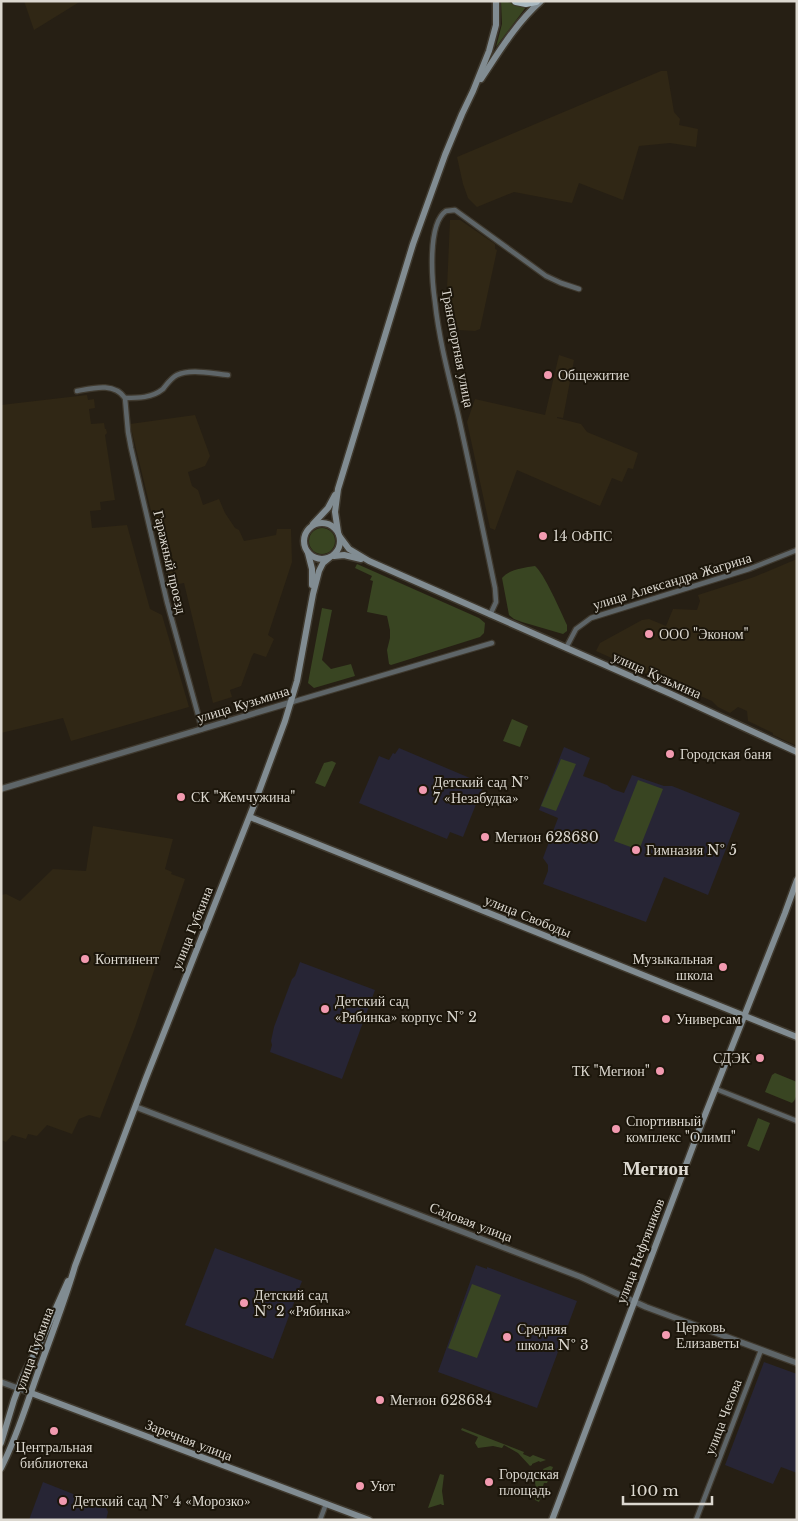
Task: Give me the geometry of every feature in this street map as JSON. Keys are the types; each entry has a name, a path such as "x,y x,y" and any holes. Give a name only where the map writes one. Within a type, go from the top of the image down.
{"highway":[{"path":"516,1 526,3 536,1"}],"main road":[{"path":"313,594 323,563 339,548 339,534 335,512 338,489 413,244 445,155 489,51 497,18 496,1"},
{"path":"473,91 511,34 541,1"},
{"path":"313,594 312,569 304,538 310,528 328,508 338,489"},
{"path":"310,528 317,523 326,523 334,527 349,549 369,561"},
{"path":"306,549 316,558 323,559 344,555 369,561"},
{"name":"улица Кузьмина","path":"369,561 797,752"},
{"name":"улица Губкина","path":"1,1468 18,1433 75,1266 250,817 292,702 313,594"},
{"name":"улица Свободы","path":"250,817 797,1037"},
{"name":"улица Нефтяников","path":"552,1520 797,880"},
{"name":"улица Губкина","path":"1,1443 18,1388 75,1266"},
{"name":"Заречная улица","path":"31,1393 369,1520"}],"street":[{"name":"Транспортная улица","path":"490,615 496,602 495,588 434,300 433,245 435,230 439,220 446,211 455,210 546,276 561,284 579,289"},
{"path":"77,391 107,388 120,391 125,398 152,395 179,374 198,372 228,375"},
{"name":"Гаражный проезд","path":"125,398 131,448 172,620 202,729"},
{"name":"улица Александра Жагрина","path":"566,648 576,629 591,618 749,569 797,550"},
{"name":"улица Кузьмина","path":"1,789 492,644"},
{"path":"716,1089 797,1121"},
{"name":"Садовая улица","path":"136,1106 581,1277 646,1307 797,1363"},
{"name":"улица Чехова","path":"696,1520 761,1350"},
{"name":"Заречная улица","path":"1,1382 31,1393"},
{"path":"320,1520 326,1504"}],"shaded area":[{"path":"24,1 81,1 34,30"},
{"path":"661,71 667,71 674,112 680,119 679,125 698,129 696,147 670,143 639,146 623,200 579,183 572,203 514,192 477,207 468,198 457,157"},
{"path":"450,220 460,220 495,244 495,249 497,250 480,329 475,331 459,330 459,328 449,326 447,289"},
{"path":"559,355 574,360 563,418 557,418 581,424 587,432 638,453 633,469 628,468 622,482 612,478 600,506 517,470 495,530 490,528 467,422 475,399 545,415"},
{"path":"87,395 88,400 94,399 95,408 89,409 91,424 104,423 106,429 107,433 105,435 115,500 100,502 101,510 90,511 92,528 127,525 150,609 162,615 189,707 71,741 63,718 1,733 1,405"},
{"path":"195,415 210,456 205,466 188,472 192,486 198,490 203,505 219,499 225,513 235,528 239,530 244,541 276,535 277,529 291,529 292,562 268,635 274,639 266,657 254,653 241,686 230,690 232,697 213,703 184,583 179,584 167,577 130,424"},
{"path":"797,559 797,746 748,721 747,711 738,707 730,713 718,707 712,701 698,695 696,690 667,677 665,680 656,678 596,651 600,643 642,620 649,619 666,626 673,609 697,610 700,601 698,595 754,577"},
{"name":"Гимназия № 5","path":"564,747 590,758 583,776 607,785 612,789 624,793 632,775 664,786 672,786 740,813 708,895 664,877 646,922 543,884 548,871 548,865 543,858 558,818 539,810"},
{"name":"Детский сад № 7 «Незабудка»","path":"399,748 484,784 463,837 450,832 447,839 359,803 379,756 389,760"},
{"path":"93,826 173,839 165,869 172,872 171,874 185,879 135,1027 100,1118 89,1115 79,1119 72,1134 47,1125 37,1136 28,1134 26,1139 12,1135 6,1142 1,1140 1,895 6,894 20,901 53,869 86,871"},
{"name":"Детский сад «Рябинка» корпус № 2","path":"300,962 375,990 342,1079 270,1052 274,1027"},
{"name":"Детский сад № 2 «Рябинка»","path":"215,1248 302,1281 273,1359 185,1325"},
{"name":"Средняя школа № 3","path":"476,1265 487,1269 487,1267 577,1301 537,1408 438,1372"},
{"path":"764,1362 797,1374 797,1473 781,1467 773,1484 725,1465"},
{"name":"Детский сад № 4 «Морозко»","path":"43,1482 106,1507 108,1512 106,1520 29,1520"}],"green space":[{"path":"501,1 526,7 496,47 502,24"},
{"path":"322,528 331,532 335,541 331,550 322,554 313,550 309,541 313,532"},
{"path":"357,564 479,618 485,623 484,633 480,637 391,665 389,664 387,650 390,630 387,616 367,612 373,581 370,580 372,576 355,568"},
{"path":"535,566 547,584 567,625 567,631 563,634 522,622 509,615 502,578 521,568"},
{"path":"322,608 332,610 322,660 331,669 351,664 355,676 314,688 308,683"},
{"path":"512,719 528,726 520,747 503,741"},
{"path":"561,759 576,764 556,811 541,806"},
{"path":"332,761 336,763 325,787 315,783 324,763"},
{"path":"638,780 663,789 639,850 614,841"},
{"path":"775,1073 797,1082 796,1096 792,1103 765,1092 772,1075"},
{"path":"758,1118 770,1123 759,1151 747,1146"},
{"path":"472,1284 501,1295 477,1358 448,1348"},
{"path":"462,1428 524,1452 523,1454 530,1457 533,1455 546,1460 539,1461 530,1466 518,1453 504,1445 502,1448 493,1446 478,1448 475,1443 478,1437 461,1430"},
{"path":"550,1466 553,1467 547,1483 544,1483 543,1486 545,1487 539,1502 535,1500 534,1475 544,1472 543,1469"},
{"path":"440,1474 444,1475 442,1491 444,1505 441,1504 428,1508"}],"place":[{"name":"Общежитие","path":"548,375"},
{"name":"14 ОФПС","path":"543,536"},
{"name":"ООО \"Эконом\"","path":"649,634"},
{"name":"Городская баня","path":"670,754"},
{"name":"Детский сад № 7 «Незабудка»","path":"423,790"},
{"name":"СК \"Жемчужина\"","path":"181,797"},
{"name":"Мегион 628680","path":"485,837"},
{"name":"Гимназия № 5","path":"636,850"},
{"name":"Континент","path":"85,959"},
{"name":"Музыкальная школа","path":"723,967"},
{"name":"Детский сад «Рябинка» корпус № 2","path":"325,1009"},
{"name":"Универсам","path":"666,1019"},
{"name":"СДЭК","path":"760,1058"},
{"name":"ТК \"Мегион\"","path":"660,1071"},
{"name":"Спортивный комплекс \"Олимп\"","path":"616,1129"},
{"name":"Детский сад № 2 «Рябинка»","path":"244,1303"},
{"name":"Церковь Елизаветы","path":"666,1335"},
{"name":"Средняя школа № 3","path":"507,1337"},
{"name":"Мегион 628684","path":"380,1400"},
{"name":"Центральная библиотека","path":"54,1431"},
{"name":"Городская площадь","path":"489,1482"},
{"name":"Уют","path":"360,1486"},
{"name":"Детский сад № 4 «Морозко»","path":"63,1501"}],"district":[{"name":"Мегион","path":"656,1168"}]}
